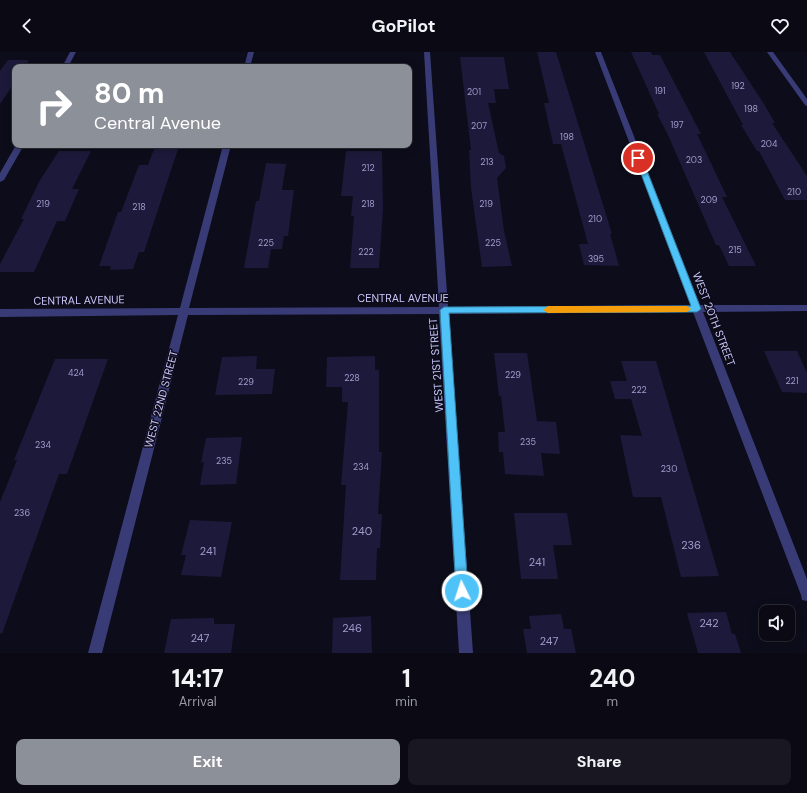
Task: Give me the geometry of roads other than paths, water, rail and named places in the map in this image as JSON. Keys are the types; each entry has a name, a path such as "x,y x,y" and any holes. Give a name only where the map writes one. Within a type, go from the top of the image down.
{"street":[{"path":"67,64 73,52"},
{"path":"248,64 251,52"},
{"name":"WEST 21ST STREET","path":"427,52 466,653"},
{"name":"WEST 20TH STREET","path":"598,52 807,595"},
{"path":"770,52 807,104"},
{"path":"0,180 18,148"},
{"name":"WEST 22ND STREET","path":"95,653 226,148"},
{"name":"CENTRAL AVENUE","path":"0,313 807,308"}]}
